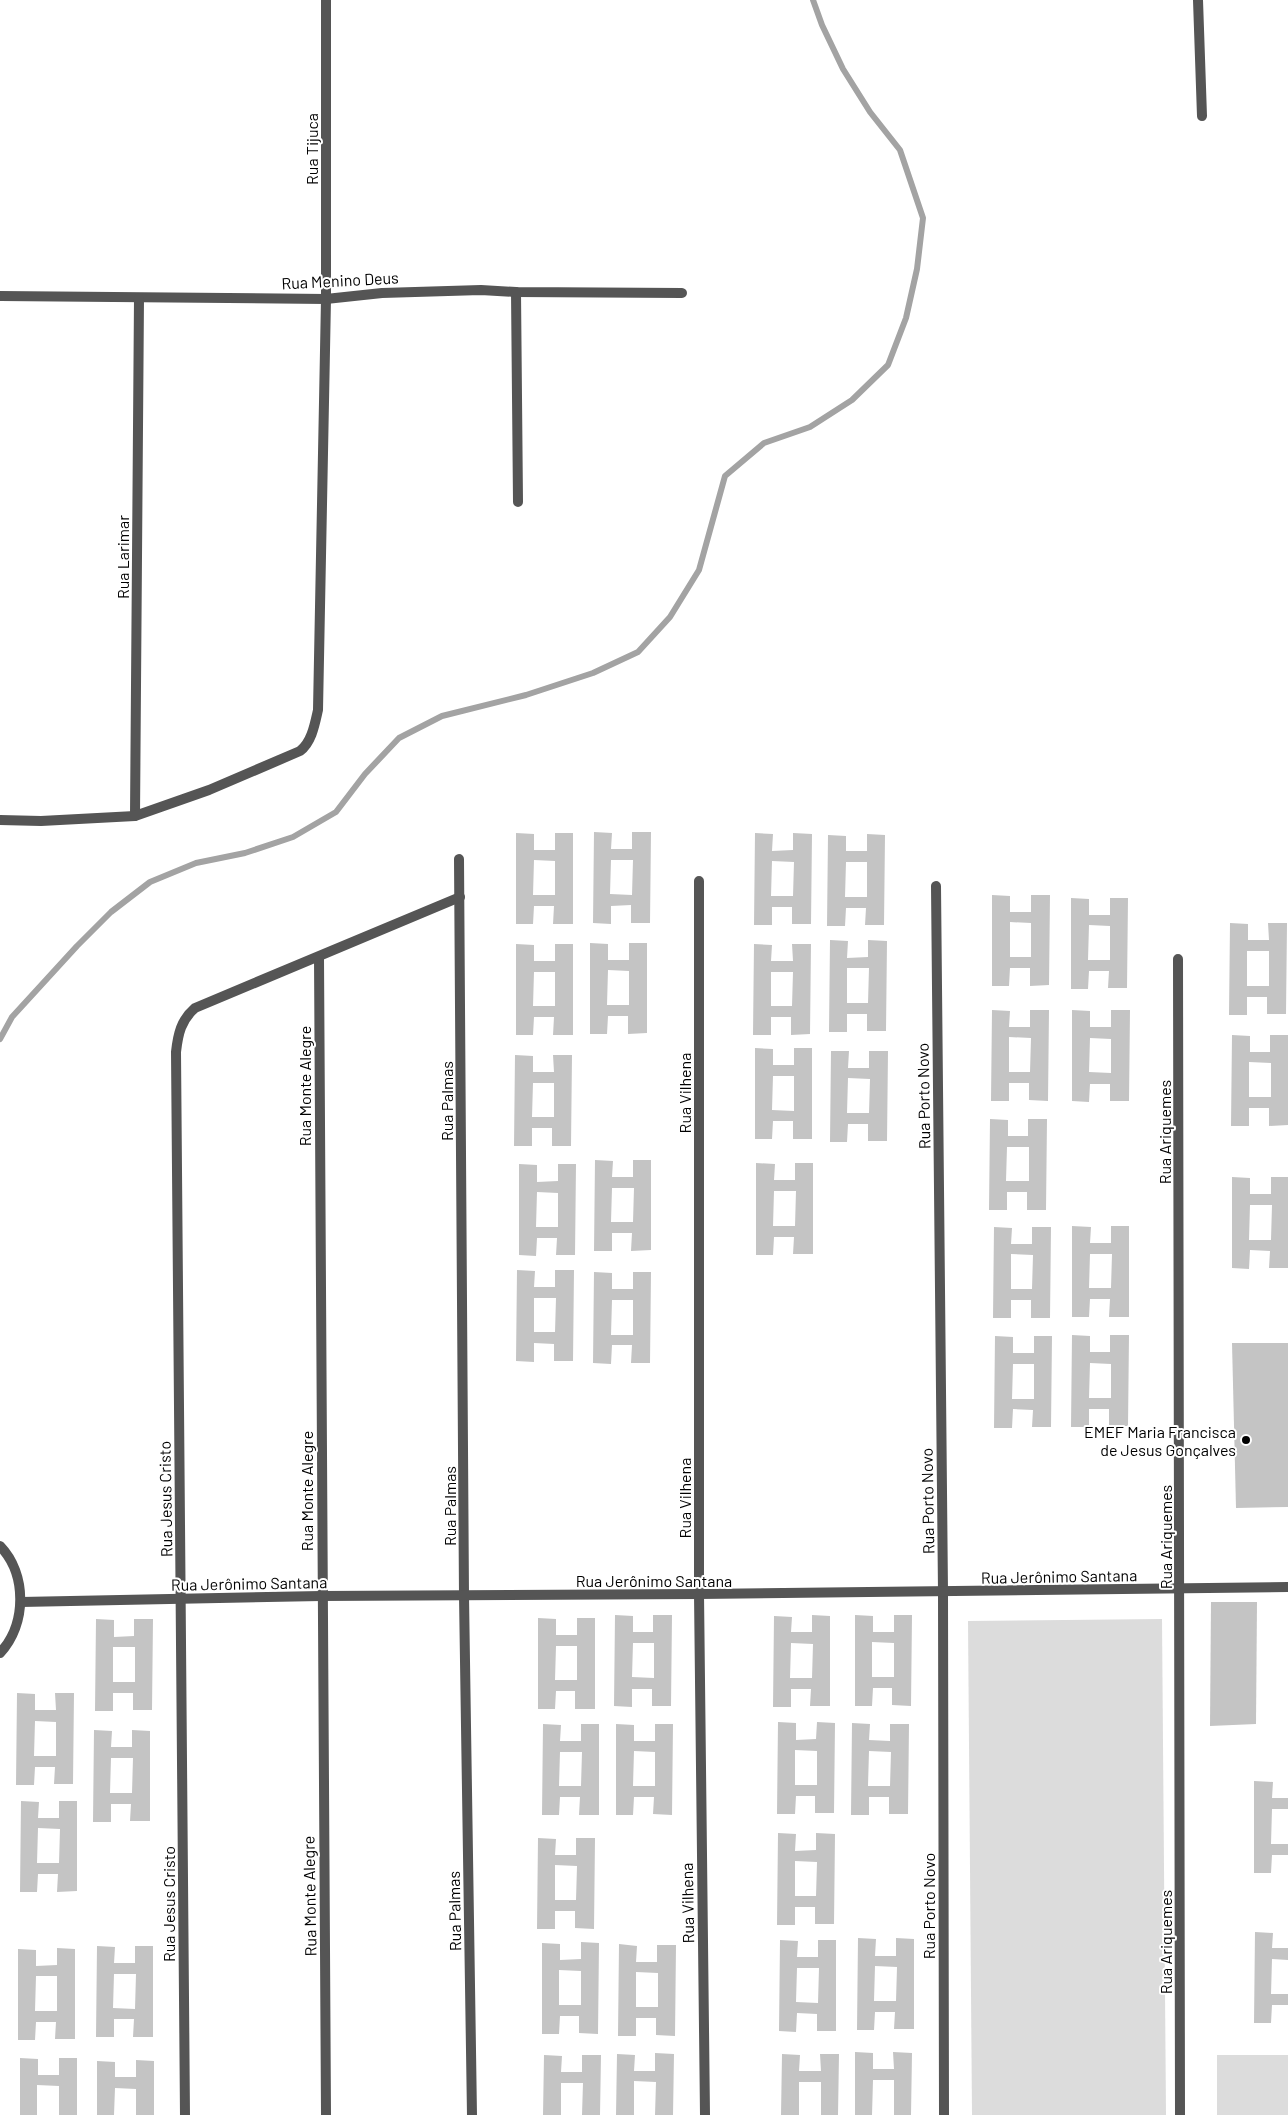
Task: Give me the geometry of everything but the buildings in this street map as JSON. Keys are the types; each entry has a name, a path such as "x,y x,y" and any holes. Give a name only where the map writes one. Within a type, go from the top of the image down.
{"street":[{"name":"Rua Tijuca","path":"0,820 41,821 135,816 244,776 300,751 306,746 314,726 318,710 326,298 326,0"},
{"path":"1198,0 1202,116"},
{"name":"Rua Menino Deus","path":"0,296 326,298 430,290 682,293"},
{"path":"516,292 518,502"},
{"name":"Rua Larimar","path":"135,816 139,298"},
{"name":"Rua Palmas","path":"459,859 464,1596 472,2115"},
{"name":"Rua Vilhena","path":"699,880 698,1594 705,2115"},
{"name":"Rua Porto Novo","path":"936,886 943,1592 944,2115"},
{"path":"318,958 460,897"},
{"name":"Rua Jesus Cristo","path":"185,2115 176,1052 178,1035 182,1024 188,1014 195,1008 318,958"},
{"name":"Rua Monte Alegre","path":"318,958 326,2115"},
{"name":"Rua Ariquemes","path":"1178,959 1181,1589 1180,2115"},
{"path":"0,1546 6,1553 18,1576 21,1602 16,1628 0,1653"},
{"name":"Rua Jerônimo Santana","path":"21,1602 321,1596 943,1592 1288,1587"}],"shaded area":[{"path":"1162,1619 1166,2115 972,2115 968,1621"},
{"path":"1217,2055 1288,2055 1288,2115 1217,2115"}],"waterway":[{"path":"0,1039 12,1017 77,946 111,912 150,882 196,863 245,853 293,837 336,812 365,774 399,738 442,716 526,695 593,673 638,652 670,617 699,570 725,476 764,443 810,427 852,400 888,365 906,318 917,269 923,218 900,150 870,112 843,69 822,25 813,0"}],"place":[{"name":"EMEF Maria Francisca de Jesus Gonçalves","path":"1246,1440"}]}
